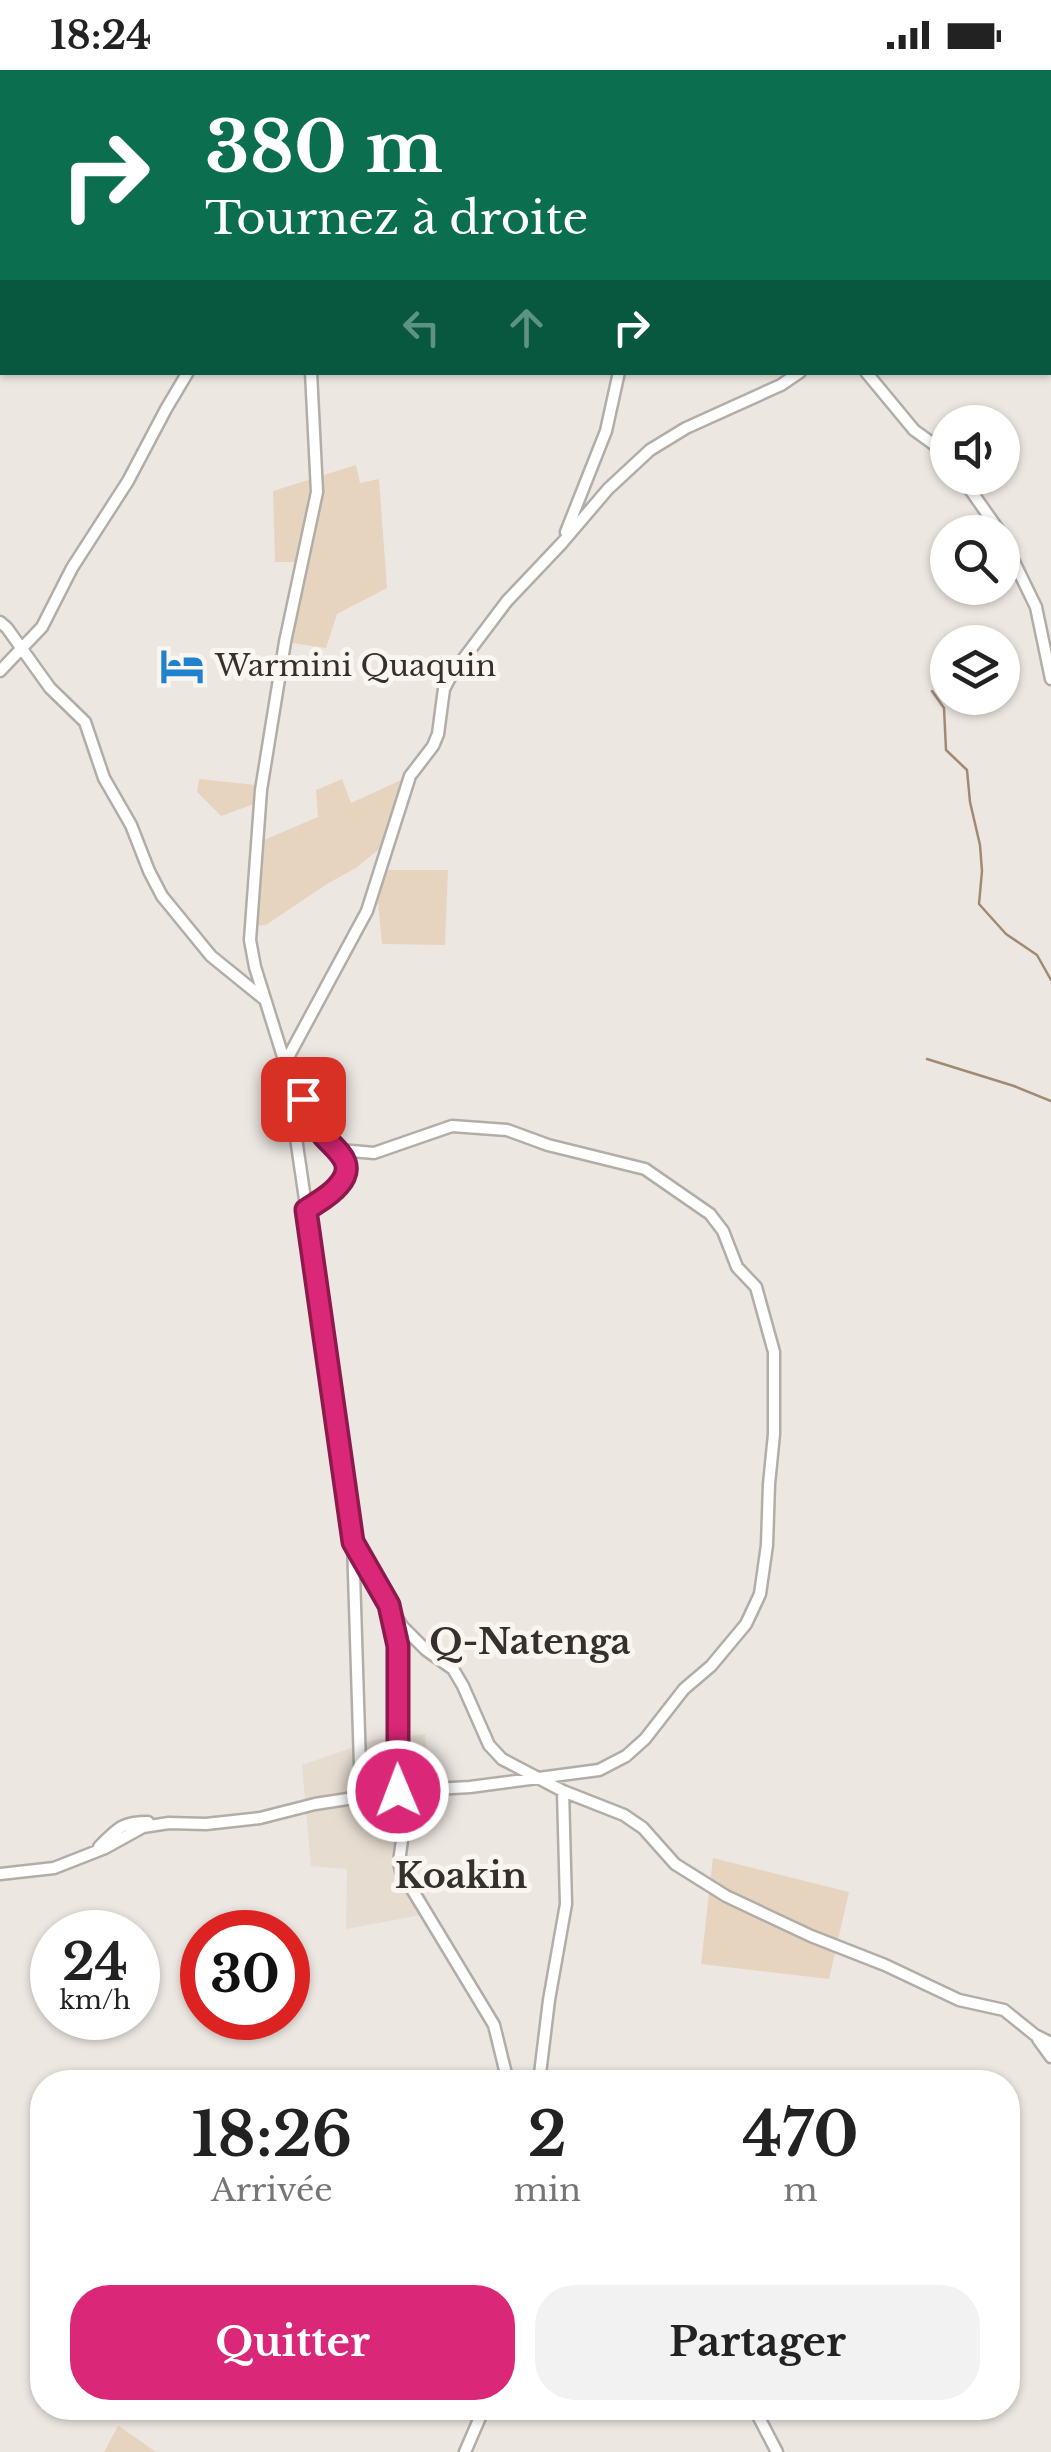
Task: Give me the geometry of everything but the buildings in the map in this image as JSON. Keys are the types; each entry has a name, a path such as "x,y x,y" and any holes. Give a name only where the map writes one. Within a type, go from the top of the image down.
{"street":[{"path":"0,671 42,626 186,375"},
{"path":"306,1210 339,1186 346,1160 314,1122 286,1063 255,967 250,926 261,790 285,642 317,492 311,375"},
{"path":"562,543 606,430 618,375"},
{"path":"361,1798 353,1542 286,1063 368,911 410,776 438,734 444,689 452,674 507,601 608,489 650,450 686,428 795,375"},
{"path":"868,375 914,430 930,442"},
{"path":"1020,574 1036,607 1051,679"},
{"path":"0,622 50,688 85,722 104,778 131,825 162,896 211,956 266,1000"},
{"path":"0,1874 54,1868 143,1827 169,1822 206,1824 260,1818 315,1804 398,1791 470,1787 600,1770 645,1740 684,1689 712,1666 746,1624 760,1594 767,1545 774,1352 756,1287 737,1267 723,1231 710,1214 645,1169 548,1145 508,1130 452,1126 374,1153 340,1150"},
{"path":"353,1542 402,1626 453,1670 489,1745 502,1760 563,1791 624,1814 643,1828 675,1864 726,1896 959,2000 1004,2010 1034,2035 1051,2057"},
{"path":"389,1605 398,1646 402,1840 399,1862 494,2025 505,2070"},
{"path":"540,2070 548,2000 566,1904 563,1791"},
{"path":"1034,2035 1051,2043"},
{"path":"465,2452 479,2420"},
{"path":"760,2420 777,2452"}],"shaded area":[{"path":"356,465 360,483 379,479 387,588 337,614 326,648 285,642 301,562 275,562 273,491"},
{"path":"410,776 389,841 356,868 266,925 250,926 257,843 318,817 316,790 342,779 351,803"},
{"path":"199,779 256,785 254,804 221,816 197,792"},
{"path":"380,870 448,870 445,945 382,944 376,882"},
{"path":"425,1734 430,1789 399,1791 399,1862 427,1914 346,1929 347,1869 311,1866 302,1765 374,1740"},
{"path":"713,1858 849,1892 829,1979 701,1964"},
{"path":"119,2426 156,2452 104,2452"}],"waterway":[{"path":"944,715 946,750 967,770 980,845 979,904 1006,934 1037,955 1051,980"},
{"path":"927,1059 1051,1101"}],"place":[{"name":"Warmini Quaquin","path":"182,666"}],"district":[{"name":"Q-Natenga","path":"530,1642"},
{"name":"Koakin","path":"461,1876"}],"route":[{"path":"303,1099 314,1122 346,1160 339,1186 306,1210 353,1542 389,1605 398,1646 398,1791"}]}
